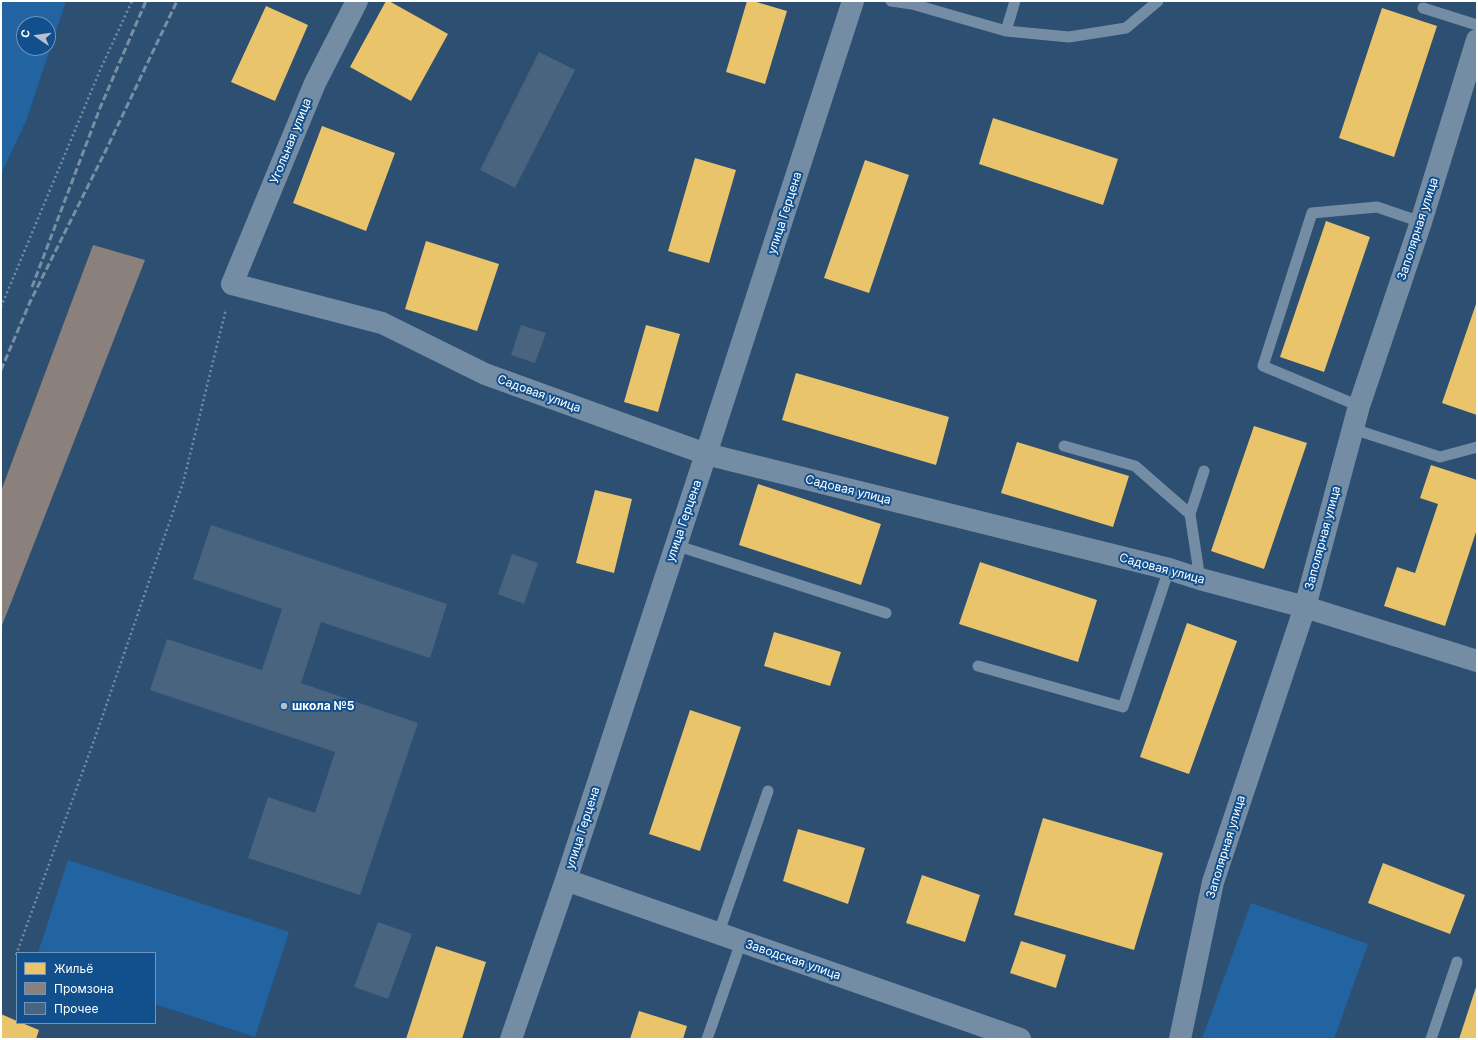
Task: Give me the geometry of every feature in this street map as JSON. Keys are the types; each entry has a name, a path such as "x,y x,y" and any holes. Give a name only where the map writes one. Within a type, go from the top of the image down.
{"street":[{"name":"Угольная улица","path":"232,284 315,83 357,1"},
{"name":"улица Герцена","path":"511,1039 566,880 853,1"},
{"name":"Заполярная улица","path":"1180,1039 1213,882 1305,607 1359,406 1421,222 1477,40"},
{"name":"Садовая улица","path":"232,284 382,323 485,374 706,454 1169,569 1200,579 1305,607 1477,660"},
{"name":"Заводская улица","path":"566,880 718,935 1020,1039"}],"lane":[{"path":"891,1 912,4 1006,31 1069,37 1126,28 1158,1"},
{"path":"1006,31 1015,1"},
{"path":"1423,8 1477,26"},
{"path":"1359,406 1263,366 1312,214 1378,207 1421,222"},
{"path":"1353,429 1440,457 1477,447"},
{"path":"1064,446 1135,466 1190,514"},
{"path":"1200,579 1190,514 1204,471"},
{"path":"676,545 886,613"},
{"path":"978,666 1123,707 1169,569"},
{"path":"718,935 768,791"},
{"path":"707,1039 741,942"},
{"path":"1431,1039 1457,962"}],"path":[{"path":"1,308 101,68 132,1"},
{"path":"17,952 96,735 183,483 232,284"}],"shaded area":[{"path":"1,1 66,1 56,31 56,16 16,16 16,56 48,56 26,121 1,174"},
{"path":"68,860 289,932 255,1037 156,1004 156,952 38,952"},
{"path":"1251,903 1368,944 1334,1039 1202,1039"}],"building: Жильё":[{"path":"386,1 389,1 448,34 411,101 350,67"},
{"path":"747,1 753,1 787,11 765,84 726,72"},
{"path":"266,6 308,25 275,101 231,82"},
{"path":"1382,8 1437,26 1394,157 1339,138"},
{"path":"993,118 1118,159 1103,205 979,164"},
{"path":"322,126 395,153 366,231 293,203"},
{"path":"695,158 736,170 709,263 668,251"},
{"path":"865,160 909,175 869,293 824,278"},
{"path":"1326,221 1370,237 1324,372 1280,357"},
{"path":"426,241 499,264 477,331 405,309"},
{"path":"1477,301 1477,415 1442,403"},
{"path":"646,325 680,334 658,412 624,402"},
{"path":"796,373 949,417 936,465 782,420"},
{"path":"1254,426 1307,443 1264,569 1211,551"},
{"path":"1017,442 1129,476 1113,527 1001,493"},
{"path":"1431,465 1477,480 1477,529 1445,626 1384,606 1397,567 1415,573 1438,504 1420,498"},
{"path":"758,484 881,524 861,585 739,545"},
{"path":"595,490 632,499 614,573 576,563"},
{"path":"980,562 1097,600 1078,662 959,624"},
{"path":"1187,623 1237,641 1189,774 1140,757"},
{"path":"774,632 841,652 830,686 764,666"},
{"path":"690,710 741,727 700,851 649,834"},
{"path":"1043,818 1163,853 1134,950 1014,915"},
{"path":"798,829 865,848 848,904 783,881"},
{"path":"1383,863 1465,895 1450,934 1368,903"},
{"path":"922,875 980,895 965,942 906,923"},
{"path":"1021,941 1066,955 1056,988 1010,973"},
{"path":"436,946 486,962 462,1039 406,1039"},
{"path":"1477,984 1477,1039 1459,1039"},
{"path":"639,1011 687,1026 683,1039 630,1039"},
{"path":"1,1014 16,1021 16,1024 24,1024 39,1030 36,1039 1,1039"}],"building: Промзона":[{"path":"93,245 145,260 1,628 1,491"}],"building: Прочее":[{"path":"539,52 575,70 515,188 480,170"},
{"path":"521,325 546,333 535,363 511,355"},
{"name":"школа №5","path":"211,525 447,604 430,658 321,622 301,683 418,723 360,895 248,858 268,797 315,813 335,752 150,690 167,639 262,670 282,609 193,579"},
{"path":"512,554 538,563 524,604 498,594"},
{"path":"378,922 412,934 388,999 354,987"}],"railway":[{"path":"32,287 100,108 146,1"},
{"path":"1,370 30,302 107,148 177,1"}],"place":[{"name":"школа №5","path":"284,706"}]}
